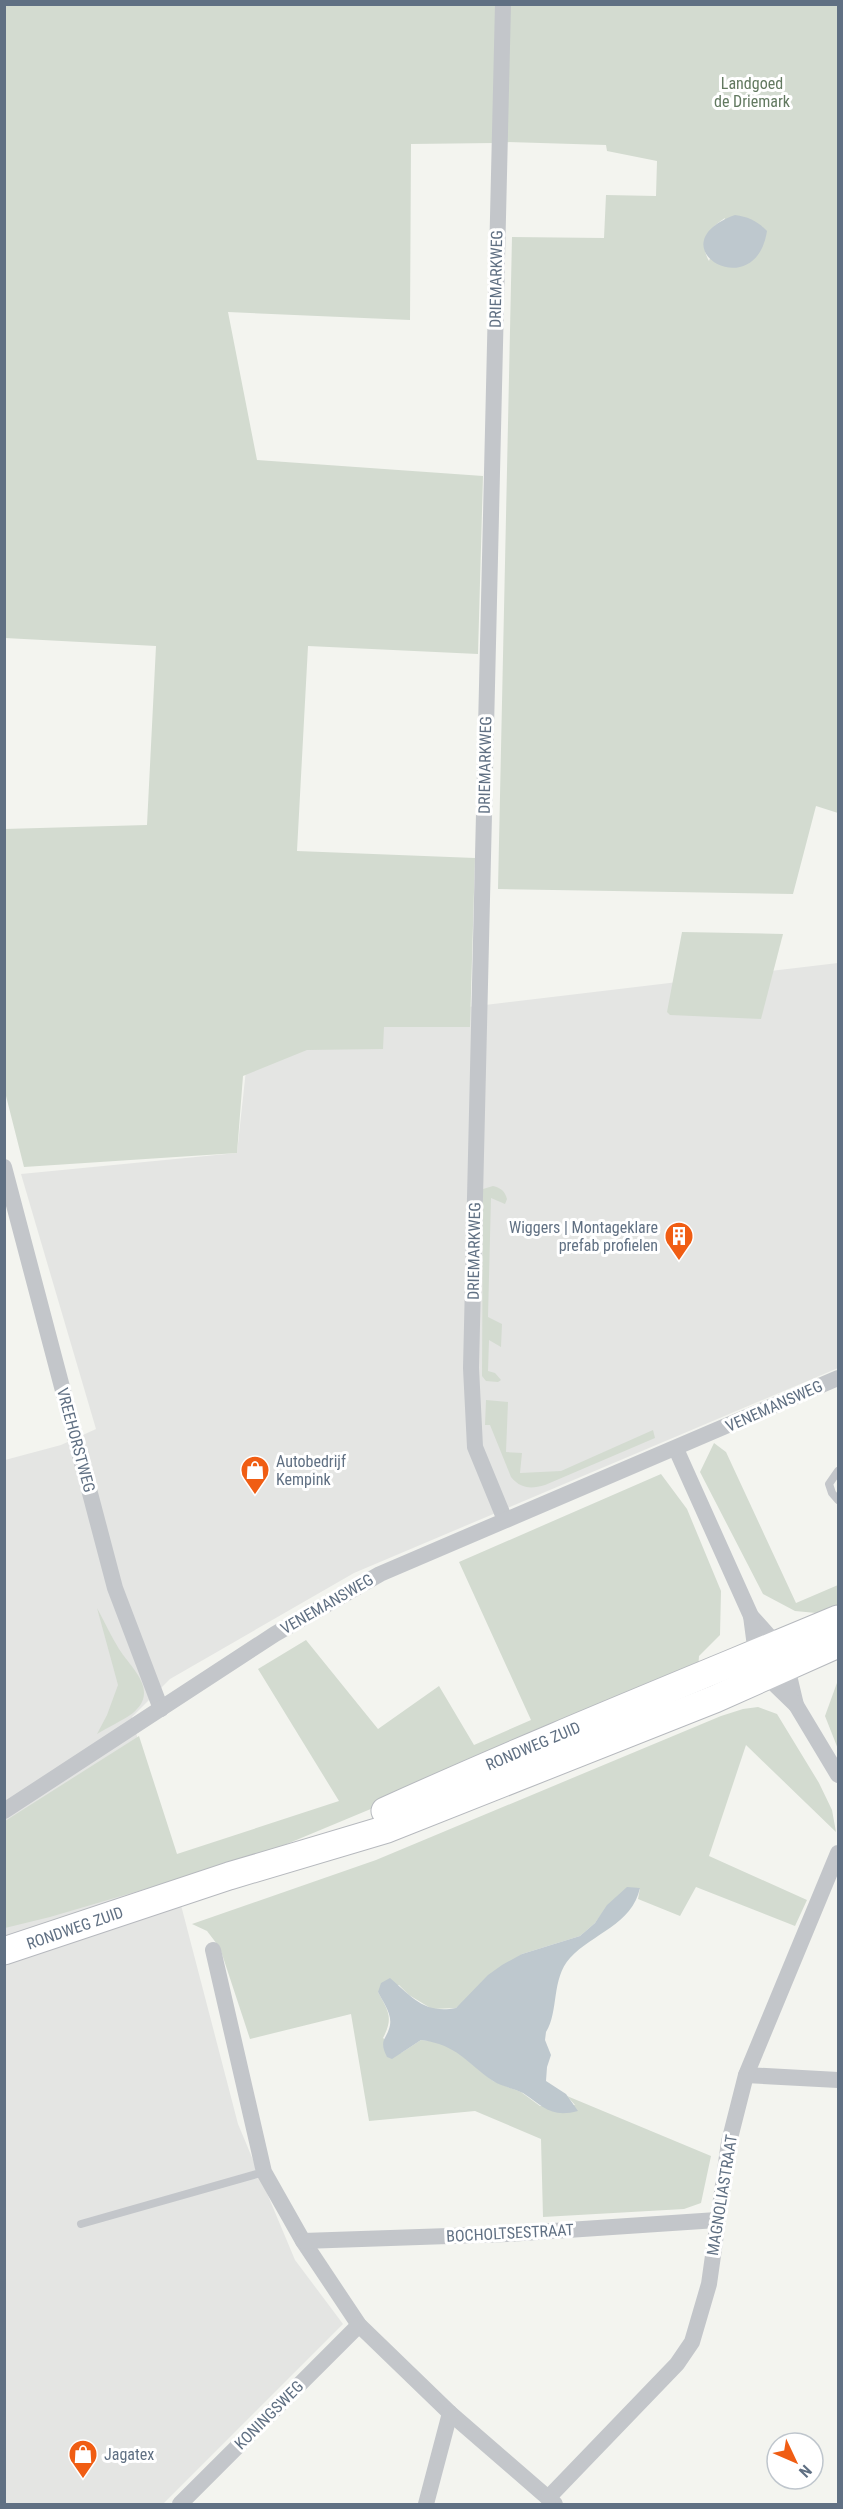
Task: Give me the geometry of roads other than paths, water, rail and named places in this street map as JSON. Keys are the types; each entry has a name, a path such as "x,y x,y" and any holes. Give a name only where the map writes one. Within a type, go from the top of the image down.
{"main road":[{"name":"RONDWEG ZUID","path":"4,1951 229,1876 387,1829 715,1699 838,1619"},
{"name":"RONDWEG ZUID","path":"771,1661 838,1644"},
{"name":"RONDWEG ZUID","path":"4,1932 179,1892"}],"street":[{"name":"DRIEMARKWEG","path":"503,4 471,1368 475,1447 505,1520"},
{"name":"VREEHORSTWEG","path":"4,1167 115,1588 161,1708"},
{"name":"VENEMANSWEG","path":"4,1811 275,1634 380,1574 838,1378"},
{"path":"676,1449 771,1661 838,1775"},
{"name":"MAGNOLIASTRAAT","path":"552,2501 677,2364 692,2342 709,2284 729,2142 746,2075 838,1853"},
{"path":"213,1950 264,2172 303,2241 359,2325 450,2413 552,2501"},
{"path":"746,2075 838,2080"},
{"name":"BOCHOLTSESTRAAT","path":"303,2241 507,2235 717,2220"},
{"name":"KONINGSWEG","path":"180,2505 359,2325"},
{"path":"426,2505 450,2413"}],"lane":[{"path":"838,1471 829,1484 838,1500"},
{"path":"81,2224 264,2172"}],"place":[{"name":"Wiggers | Montageklare prefab profielen","path":"679,1262"},
{"name":"Autobedrijf Kempink","path":"255,1496"},
{"name":"Jagatex","path":"83,2480"}],"park label":[{"name":"Landgoed de Driemark","path":"752,92"}]}
